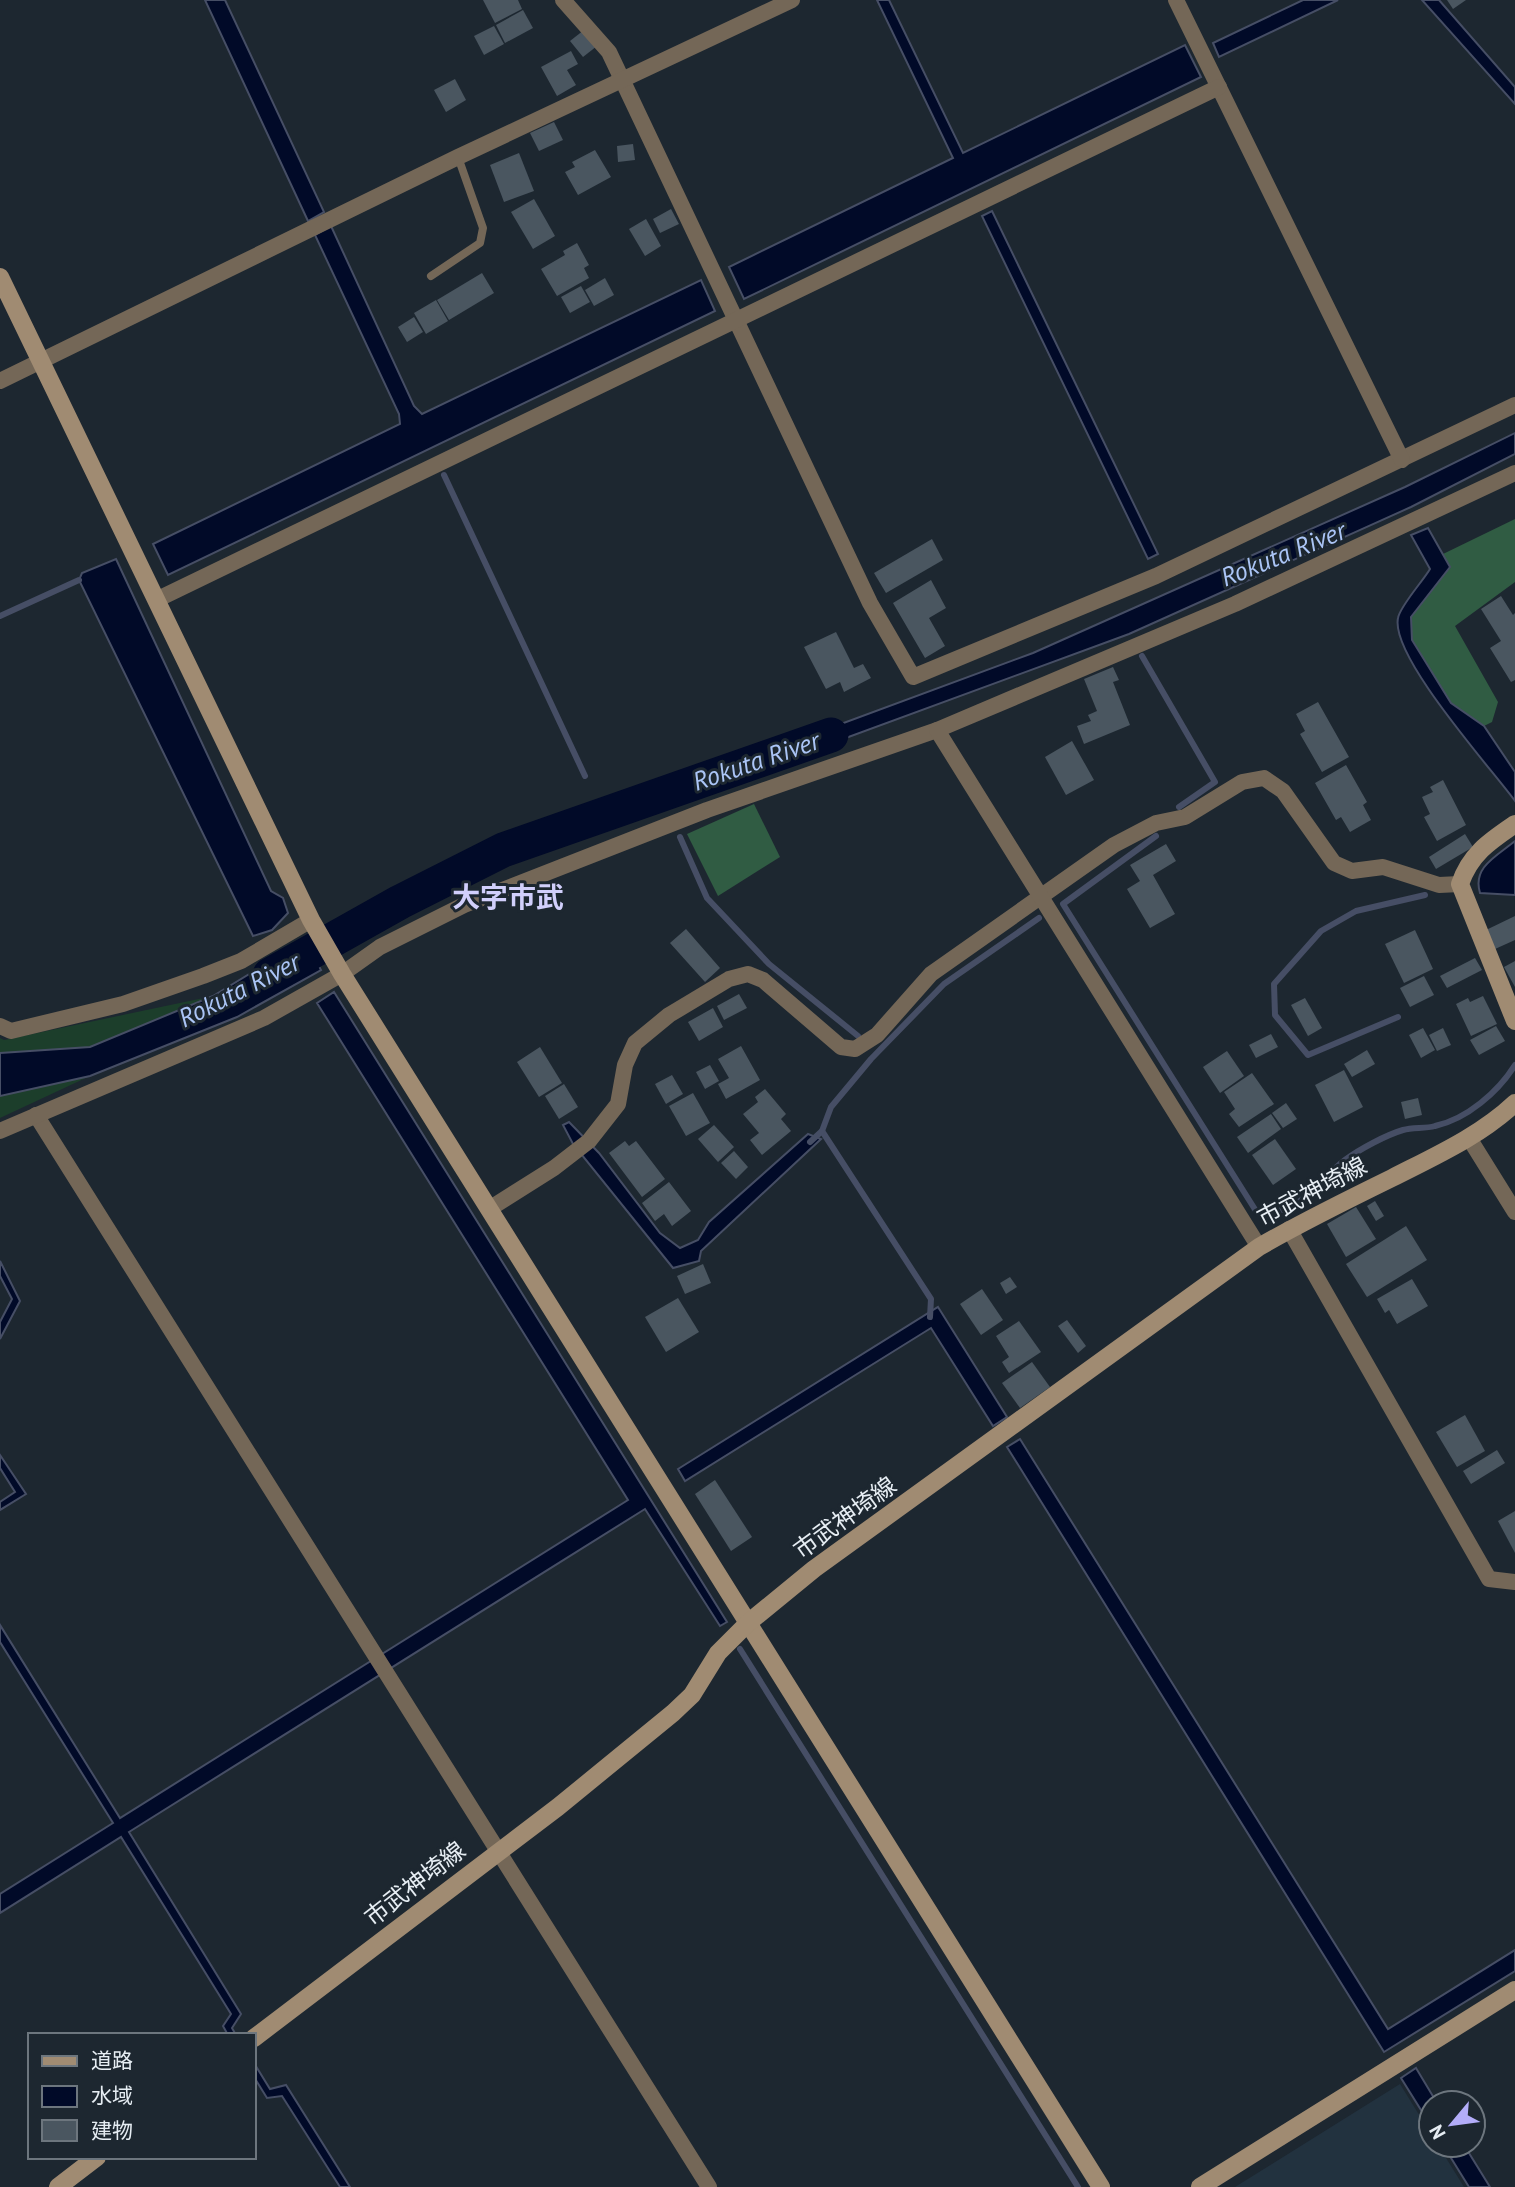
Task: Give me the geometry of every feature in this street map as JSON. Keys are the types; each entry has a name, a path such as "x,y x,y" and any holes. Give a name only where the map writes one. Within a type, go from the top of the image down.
{"street":[{"path":"563,0 610,52 870,603 913,677 1156,576 1515,405"},
{"path":"0,381 458,157 792,0"},
{"path":"1176,0 1402,460"},
{"path":"156,600 1219,87"},
{"path":"0,277 311,919 342,974 1101,2187"},
{"path":"0,1131 264,1018 342,974 380,947 464,905 707,810 937,730 1236,604 1515,473"},
{"path":"937,730 1259,1247"},
{"path":"489,1209 584,1146 618,1104 625,1065 635,1043 669,1015 729,979 748,974 763,980 841,1047 855,1049 877,1035 931,974 1038,896 1114,845 1156,823 1185,817 1242,782 1264,778 1283,791 1334,863 1352,871 1382,867 1439,885 1460,884"},
{"path":"1515,824 1482,847 1466,866 1460,884 1515,1021"},
{"path":"0,1026 11,1031 122,1004 241,961 311,919"},
{"name":"市武神埼線","path":"256,2036 558,1807 692,1695 718,1653 748,1623 814,1569 1259,1247 1289,1229 1421,1165 1469,1138 1515,1102"},
{"path":"36,1115 709,2187"},
{"path":"1469,1138 1515,1212"},
{"path":"1289,1229 1489,1580 1515,1582"},
{"path":"1200,2187 1515,1990"},
{"path":"58,2187 94,2159"}],"lane":[{"path":"431,276 480,243 483,228 458,157"}],"shaded area":[{"path":"1400,2084 1417,2111 1417,2159 1447,2159 1464,2187 1235,2187"}],"green space":[{"path":"1515,519 1515,582 1455,626 1498,702 1492,722 1484,726 1451,704 1412,640 1411,617 1450,567 1443,554"},
{"path":"754,804 780,857 718,896 687,834"},
{"path":"213,996 90,1047 0,1053 0,1038 4,1040"},
{"path":"90,1076 0,1118 0,1096"}],"water":[{"path":"205,0 225,0 324,212 308,221"},
{"path":"877,0 889,0 963,153 1185,45 1201,77 744,299 729,267 953,158"},
{"path":"1303,0 1338,0 1219,57 1213,43"},
{"path":"1422,0 1439,0 1515,87 1515,104"},
{"path":"992,211 1158,554 1148,559 982,216"},
{"path":"331,226 414,406 422,414 701,280 715,311 168,575 153,544 400,424 399,414 315,235"},
{"path":"1515,433 1515,454 1411,507 1129,634 794,757 784,745 1033,653 1405,487"},
{"path":"1428,528 1450,567 1411,617 1412,640 1451,703 1484,726 1515,772 1515,801 1425,684 1409,658 1400,635 1400,613 1430,569 1411,535"},
{"path":"116,559 271,891 283,898 288,913 272,930 253,936 79,580 82,573"},
{"path":"1515,841 1515,895 1480,893 1478,884 1483,869"},
{"path":"305,940 321,970 237,1017 90,1076 0,1096 0,1053 90,1047 213,996"},
{"path":"334,992 727,1622 720,1626 645,1509 129,1832 241,2014 232,2028 235,2033 227,2033 223,2026 231,2014 121,1837 0,1913 0,1894 113,1823 0,1642 0,1625 120,1818 628,1500 317,1003"},
{"path":"569,1122 599,1153 660,1233 680,1248 698,1240 709,1222 808,1134 821,1139 701,1251 699,1261 673,1268 573,1144 563,1125"},
{"path":"0,1261 20,1301 0,1339 0,1322 12,1299 0,1276"},
{"path":"938,1307 1007,1417 993,1426 931,1328 685,1481 678,1469"},
{"path":"1020,1439 1388,2029 1515,1950 1515,1971 1384,2052 1007,1447"},
{"path":"0,1455 26,1494 0,1510 0,1502 15,1492 0,1468"},
{"path":"256,2066 270,2089 286,2085 350,2187 340,2187 282,2096 267,2098 256,2080"},
{"path":"1416,2068 1429,2089 1417,2089 1417,2104 1401,2078"},
{"path":"1452,2159 1473,2159 1490,2187 1469,2187"}],"building":[{"path":"483,0 518,0 522,9 495,23"},
{"path":"1447,0 1466,0 1453,9"},
{"path":"523,10 533,28 505,43 496,25"},
{"path":"494,26 504,44 484,55 474,36"},
{"path":"584,30 597,46 583,57 570,41"},
{"path":"571,51 578,64 567,70 576,85 557,96 541,67"},
{"path":"455,79 466,100 446,112 434,90"},
{"path":"554,122 563,140 539,151 530,133"},
{"path":"633,144 635,160 618,162 617,146"},
{"path":"595,150 611,177 578,195 565,172 575,167 572,162"},
{"path":"519,153 534,191 504,202 490,165"},
{"path":"534,199 555,236 533,249 511,212"},
{"path":"671,209 679,224 660,233 653,219"},
{"path":"646,219 661,246 645,256 629,229"},
{"path":"577,243 589,265 584,268 589,278 557,296 541,269 565,255 563,251"},
{"path":"482,273 494,293 449,320 437,300"},
{"path":"605,278 614,295 594,306 585,290"},
{"path":"581,286 590,302 570,313 561,297"},
{"path":"436,300 448,321 426,334 414,313"},
{"path":"414,317 423,332 407,342 398,327"},
{"path":"932,539 943,560 886,593 874,573"},
{"path":"931,580 946,608 929,618 945,646 925,658 893,603"},
{"path":"1501,596 1513,615 1515,613 1515,680 1511,682 1490,648 1501,641 1481,609"},
{"path":"836,632 854,668 863,664 871,678 844,692 840,682 826,689 804,647"},
{"path":"1113,667 1119,680 1113,682 1130,725 1084,744 1077,726 1091,721 1088,715 1097,711 1084,679"},
{"path":"1318,702 1349,757 1322,772 1300,734 1305,731 1296,714"},
{"path":"1072,741 1094,780 1066,795 1045,757"},
{"path":"1346,765 1367,802 1363,805 1371,820 1350,832 1341,817 1336,820 1315,783"},
{"path":"1443,780 1466,825 1437,841 1424,817 1430,814 1422,797 1433,792 1430,787"},
{"path":"1465,834 1473,847 1436,869 1429,857"},
{"path":"1166,844 1176,861 1153,875 1175,914 1150,928 1127,889 1140,881 1130,865"},
{"path":"1515,916 1515,940 1495,949 1486,930"},
{"path":"686,929 720,968 705,982 670,943"},
{"path":"1415,930 1433,969 1404,983 1385,944"},
{"path":"1475,958 1482,970 1447,988 1440,976"},
{"path":"1515,961 1515,987 1504,967"},
{"path":"1424,976 1434,995 1410,1007 1400,988"},
{"path":"739,994 747,1008 724,1020 717,1006"},
{"path":"1483,996 1497,1024 1471,1036 1456,1004 1468,998 1470,1002"},
{"path":"1305,998 1322,1028 1308,1036 1291,1005"},
{"path":"713,1008 723,1027 699,1041 688,1022"},
{"path":"1496,1026 1505,1041 1479,1055 1470,1040"},
{"path":"1423,1028 1435,1050 1421,1058 1409,1035"},
{"path":"1443,1028 1451,1045 1437,1051 1429,1035"},
{"path":"1271,1034 1278,1047 1256,1058 1249,1045"},
{"path":"741,1046 760,1080 726,1099 718,1084 729,1078 718,1059"},
{"path":"540,1047 562,1083 539,1097 517,1062"},
{"path":"1367,1050 1375,1064 1352,1077 1344,1064"},
{"path":"1227,1051 1244,1076 1220,1093 1203,1067"},
{"path":"710,1065 719,1081 705,1089 696,1072"},
{"path":"1344,1070 1363,1107 1334,1122 1315,1085"},
{"path":"1252,1073 1274,1104 1239,1127 1229,1114 1235,1109 1224,1092"},
{"path":"672,1075 683,1094 666,1104 655,1084"},
{"path":"564,1084 578,1107 559,1119 545,1096"},
{"path":"765,1089 786,1114 781,1119 791,1131 762,1155 750,1140 759,1133 743,1114 758,1102 755,1097"},
{"path":"693,1093 710,1123 686,1136 669,1106"},
{"path":"1418,1098 1422,1115 1405,1119 1401,1102"},
{"path":"1286,1103 1297,1119 1283,1128 1272,1113"},
{"path":"1271,1114 1281,1129 1248,1153 1237,1137"},
{"path":"714,1125 734,1147 718,1162 698,1139"},
{"path":"1275,1139 1296,1169 1273,1185 1252,1155"},
{"path":"625,1141 629,1146 636,1141 665,1179 642,1197 609,1153"},
{"path":"734,1151 748,1167 736,1179 721,1163"},
{"path":"669,1182 691,1211 672,1226 664,1214 655,1221 642,1203"},
{"path":"1375,1201 1384,1216 1376,1221 1367,1206"},
{"path":"1356,1207 1376,1239 1346,1257 1327,1224"},
{"path":"1406,1226 1427,1260 1367,1297 1346,1264"},
{"path":"703,1264 711,1283 685,1294 677,1276"},
{"path":"1010,1277 1017,1287 1006,1294 1000,1283"},
{"path":"1412,1279 1428,1306 1397,1324 1389,1310 1385,1313 1377,1299"},
{"path":"982,1289 1003,1320 981,1335 960,1304"},
{"path":"678,1298 699,1332 666,1352 645,1317"},
{"path":"1067,1320 1086,1346 1078,1353 1058,1326"},
{"path":"1019,1321 1041,1352 1009,1373 1002,1362 1009,1357 996,1336"},
{"path":"1032,1362 1050,1387 1020,1408 1002,1383"},
{"path":"1465,1415 1485,1451 1457,1467 1436,1432"},
{"path":"1497,1450 1505,1463 1471,1484 1463,1471"},
{"path":"715,1480 752,1537 731,1551 695,1494"},
{"path":"1515,1511 1515,1553 1498,1521"}],"waterway":[{"path":"444,475 585,776"},
{"path":"0,616 79,580"},
{"path":"1142,656 1215,782 1179,807"},
{"name":"Rokuta River","path":"270,975 400,902 503,850 831,735"},
{"path":"1156,836 1063,904 1256,1211 1271,1212 1296,1204 1345,1160 1381,1139 1403,1130 1447,1122 1470,1111 1500,1085 1515,1065"},
{"path":"680,837 707,898 769,964 858,1036"},
{"path":"1398,1017 1308,1055 1275,1015 1274,984 1321,931 1356,911 1425,895"},
{"path":"810,1142 822,1131 831,1107 871,1059 944,984 1039,918"},
{"path":"822,1131 931,1299 930,1317"},
{"path":"740,1649 1078,2187"}],"district":[{"name":"大字市武","path":"508,897"}]}
